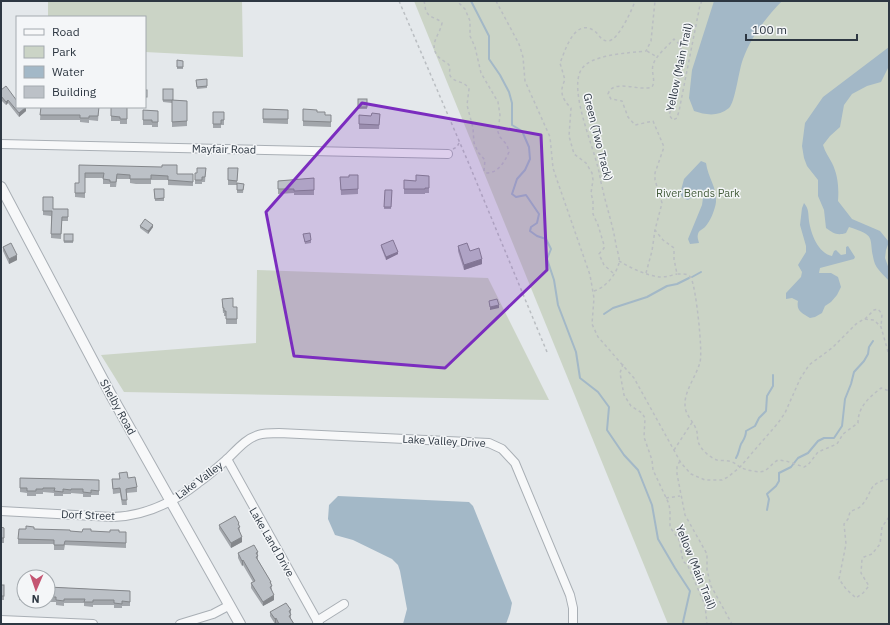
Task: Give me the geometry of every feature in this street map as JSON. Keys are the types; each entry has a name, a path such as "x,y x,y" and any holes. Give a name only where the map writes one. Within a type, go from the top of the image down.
{"street":[{"name":"Mayfair Road","path":"1,144 448,154"},
{"name":"Shelby Road","path":"1,187 111,395 240,624"},
{"name":"Lake Valley Drive","path":"226,459 251,438 258,434 268,433 481,442 497,446 507,453 515,463 519,472 570,595 573,608 573,624"},
{"name":"Lake Valley","path":"171,500 197,484 226,459"},
{"name":"Lake Land Drive","path":"226,459 318,623"},
{"name":"Dorf Street","path":"1,511 122,516 150,510 171,500"},
{"path":"318,623 344,604"},
{"path":"180,624 208,616 230,605"},
{"path":"1,620 93,624"}],"path":[{"path":"399,1 547,352"},
{"path":"424,1 426,13 442,23 433,45 436,54 443,62 448,64 452,79 464,84 469,89 467,105 473,128 474,142 478,152 485,160 484,170 486,173 492,173 500,168 509,152 507,145 498,132 500,115 498,102 481,73 475,47 470,36 470,21 465,9 457,1"},
{"path":"496,1 519,44 523,57 525,81 550,137 553,168 590,275 594,291 592,324 594,331 602,343 623,364 634,378 680,461 692,474 705,480 722,480 740,467 785,413 800,379 809,365 832,348 853,327 864,320 874,310 878,309 882,314 881,327 889,355"},
{"path":"613,274 604,265 599,254 604,248 604,245 598,225 592,214 593,201 590,193 592,173 586,163 574,154 569,136 571,108 563,100 561,94 561,88 565,80 560,62 570,40 578,31 584,28 594,31 602,40 612,40 625,23 635,1"},
{"path":"654,1 652,41 646,51 657,57"},
{"name":"Yellow (Main Trail)","path":"655,230 662,208 662,203 655,180 655,173 664,147 653,120 635,125 628,117 622,101 613,100 608,94 613,88 622,86 643,89 652,87 654,83 652,71 653,65 657,57 674,39 679,44 683,53 673,104 669,115 673,120 677,118 702,1"},
{"name":"Green (Two Track)","path":"619,261 615,234 598,167 583,117 579,97 578,79 581,70 588,63 618,54 646,51"},
{"path":"646,273 652,251 655,230"},
{"path":"655,230 663,240 674,248 674,259 677,274"},
{"path":"594,291 604,287 613,274 619,261 653,276 664,277 677,274 686,274 691,278 701,336 700,362 686,396 685,406 686,413 693,421 697,431 701,448 713,458 732,462 740,467 762,471 766,470 778,460 804,467 808,465 818,452 837,444 842,434 858,422 858,416 866,401 882,388 889,391"},
{"path":"864,320 874,320 881,327"},
{"name":"Yellow (Main Trail)","path":"623,364 620,373 624,395 631,406 642,413 645,418 645,442 649,448 656,477 666,498 670,512 670,527 679,540 683,561 688,566 703,600 707,624"},
{"path":"674,450 693,421"},
{"path":"680,461 677,466 680,496 685,515 706,554 708,562 707,570 711,586 732,621 732,624"},
{"path":"889,479 878,481 872,487 861,506 850,512 848,519 844,524 846,544 839,579 846,589 856,598 869,586 860,573 862,559 872,554 880,544 882,527 884,522 889,517"},
{"path":"666,498 680,496"},
{"path":"889,543 889,551"}],"highlighted area":[{"path":"362,103 541,135 547,270 445,368 294,356 266,212"}],"green space":[{"path":"48,1 242,1 243,57 146,52 146,16 48,16"},
{"name":"River Bends Park","path":"414,1 889,1 889,624 668,624"},
{"path":"257,270 488,278 549,400 124,392 101,355 256,343"}],"water":[{"path":"714,1 782,1 770,14 750,42 741,64 731,105 721,113 712,114 694,111 689,98 692,70"},
{"path":"889,47 889,66 881,82 867,86 852,94 844,105 840,127 823,145 836,172 838,201 852,219 880,231 889,242 885,258 889,269 889,281 875,264 870,239 868,236 849,227 846,233 840,234 833,233 826,228 824,210 818,196 818,180 807,166 802,146 805,123 823,97"},
{"path":"701,161 706,163 714,187 716,202 709,222 698,233 699,243 690,244 688,239 702,205 703,198 695,197 688,200 683,198 680,194 684,179"},
{"path":"804,203 808,209 813,237 819,247 827,254 832,256 836,250 841,255 846,254 846,247 848,246 855,257 854,259 820,268 819,273 831,273 838,277 841,287 837,295 825,306 822,313 810,318 799,309 798,301 792,298 786,299 786,293 801,277 802,272 798,265 806,252 806,246 800,225"},
{"path":"338,496 469,502 473,506 512,603 506,624 403,624 407,609 398,565 392,559 353,540 335,535 328,519 329,505"}],"building":[{"path":"177,60 183,61 183,67 177,67"},
{"path":"207,79 207,86 197,87 196,80"},
{"path":"6,86 16,100 16,108 25,108 19,113 8,100 6,102 1,96 1,90"},
{"path":"163,89 173,89 173,100 163,100"},
{"path":"358,99 367,99 367,107 358,107"},
{"path":"172,100 187,101 187,121 172,122"},
{"path":"41,108 99,108 98,116 89,116 89,118 80,118 80,115 40,115"},
{"path":"111,108 127,108 127,119 120,119 120,117 111,116"},
{"path":"263,109 288,110 288,119 263,119"},
{"path":"303,109 325,112 325,115 331,115 331,122 303,121"},
{"path":"143,110 158,111 158,122 143,120"},
{"path":"213,112 224,112 224,120 221,120 221,124 213,124"},
{"path":"372,113 380,114 379,125 359,124 359,115 371,116"},
{"path":"79,165 162,167 162,165 177,165 177,174 193,174 193,182 168,180 168,176 151,175 151,179 130,179 130,175 117,174 116,182 110,182 110,180 103,179 104,173 85,173 85,193 75,193 75,183 79,183"},
{"path":"197,168 206,168 205,177 202,177 202,180 195,180"},
{"path":"228,168 238,168 237,181 228,180"},
{"path":"349,175 358,175 358,189 341,190 340,177 349,177"},
{"path":"416,175 429,176 429,188 404,189 404,180 416,181"},
{"path":"314,178 314,190 294,191 294,189 278,189 278,181"},
{"path":"237,183 244,184 243,190 237,190"},
{"path":"154,189 164,189 164,198 155,199"},
{"path":"385,190 392,190 391,207 384,207"},
{"path":"43,197 53,197 53,209 68,209 68,217 62,217 61,234 51,234 52,211 43,211"},
{"path":"145,219 153,225 148,231 140,226"},
{"path":"310,233 311,240 305,242 303,234"},
{"path":"64,234 73,234 73,241 64,241"},
{"path":"393,240 398,252 386,257 381,245"},
{"path":"11,243 17,255 9,259 3,247"},
{"path":"467,243 470,251 479,248 482,259 464,265 458,246"},
{"path":"233,298 233,307 237,307 237,319 226,319 226,311 224,311 223,308 222,299"},
{"path":"497,299 499,305 490,307 489,301"},
{"path":"127,472 128,478 135,477 137,487 126,489 127,500 122,500 120,488 113,489 112,479 120,479 119,473"},
{"path":"20,478 99,480 99,491 91,490 91,493 83,492 83,489 63,489 63,492 54,491 55,488 43,488 36,489 36,491 27,491 27,488 20,488"},
{"path":"235,516 239,523 238,524 240,527 238,528 242,537 231,543 219,525"},
{"path":"26,526 34,527 34,529 70,530 82,532 83,529 110,532 110,530 119,530 119,532 126,532 126,543 65,541 64,545 54,545 54,540 18,539 19,529 26,529"},
{"path":"1,527 4,528 4,538 1,538"},
{"path":"254,545 258,552 256,553 258,556 256,557 271,582 272,586 270,587 274,595 263,602 251,583 255,581 238,553"},
{"path":"1,585 4,585 4,596 1,596"},
{"path":"56,587 130,591 130,602 122,601 122,604 114,603 114,600 93,600 93,602 84,602 85,599 64,599 64,601 56,600"},
{"path":"286,603 291,610 289,611 291,615 289,616 294,624 279,624 270,612"}],"waterway":[{"path":"471,1 489,36 489,59 509,92 512,103 512,125 522,131 529,147 530,159 525,170 517,179 512,194 516,197 526,195 539,214 537,223 531,227 530,231 537,236 546,239 551,249 547,259 554,280 558,305 576,352 580,378 598,392 609,407 607,430 624,455 638,470 652,505 658,539 690,591 683,622 684,624"},
{"path":"692,277 701,272"},
{"path":"604,314 613,308 647,297 667,286 677,284 689,278"},
{"path":"767,510 769,499 767,494 779,481 779,473 791,467 798,458 808,453 818,441 824,438 834,438 842,426 845,399 854,372 864,361 873,341"},
{"path":"736,458 746,431 755,426 759,418 766,411 767,396 773,386 773,375"}]}
